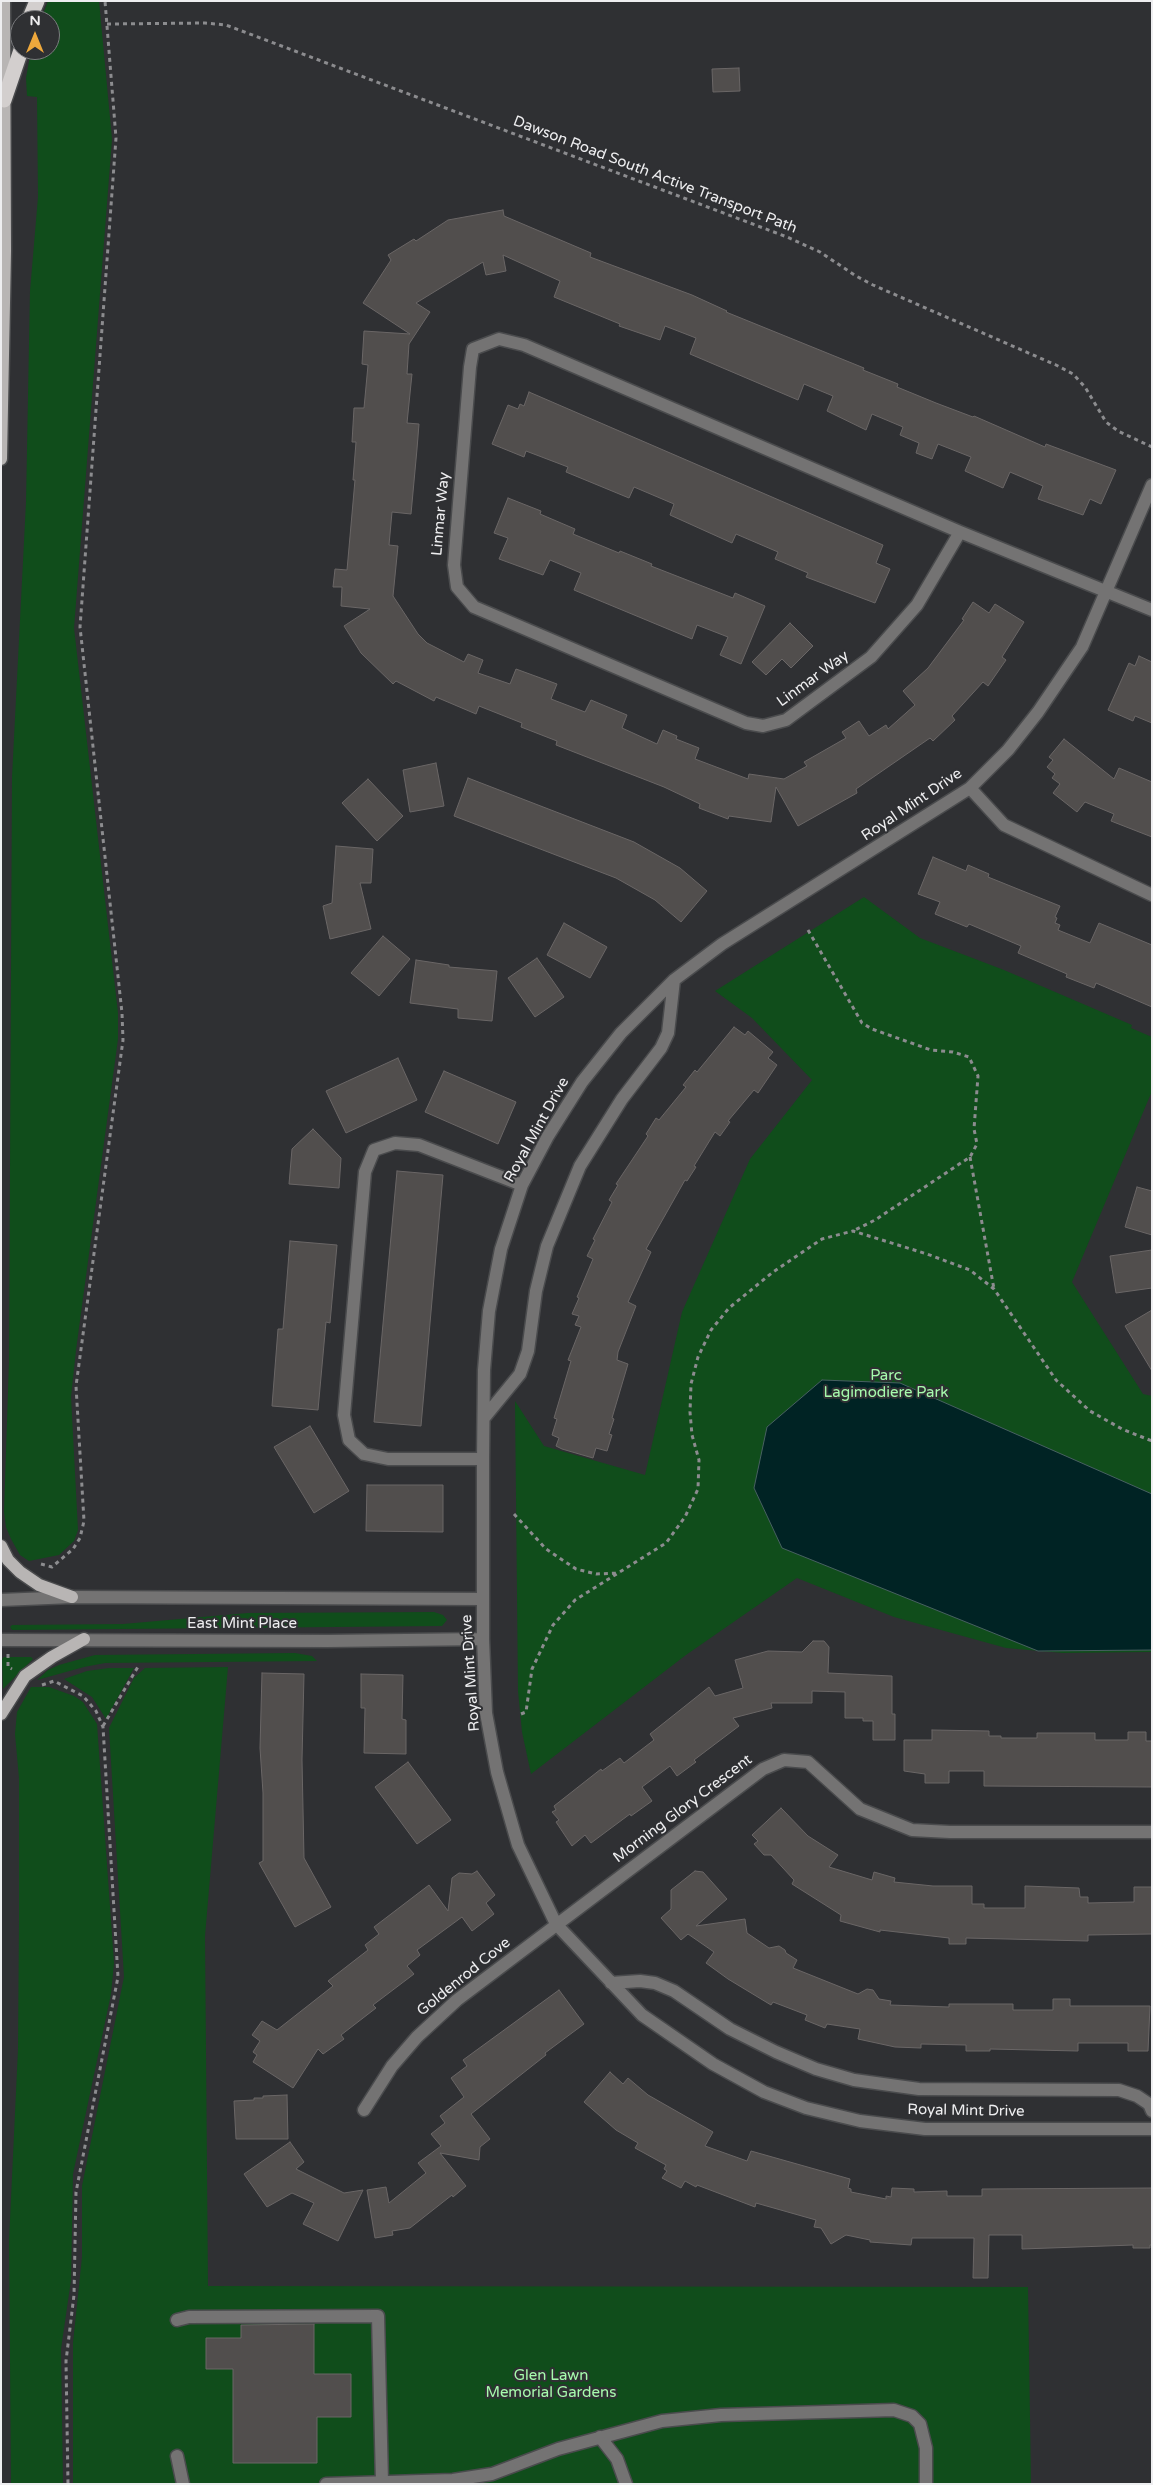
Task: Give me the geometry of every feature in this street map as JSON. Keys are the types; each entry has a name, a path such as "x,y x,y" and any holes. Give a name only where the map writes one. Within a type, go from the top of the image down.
{"highway":[{"path":"4,100 18,60"}],"main road":[{"path":"1,458 5,250 4,1"},
{"path":"1,1546 8,1560 39,1586 72,1597"},
{"path":"1,1714 25,1676 52,1657 84,1639"}],"street":[{"name":"Linmar Way","path":"960,532 917,605 871,657 786,720 763,726 746,723 474,607 457,587 454,565 473,349 499,339 524,345 960,532 1152,610"},
{"name":"Royal Mint Drive","path":"1152,486 1108,591 1082,647 1038,712 1008,750 970,788 722,944 674,980 621,1033 582,1082 548,1136 522,1185 501,1249 488,1311 484,1370 483,1459 483,1639 486,1713 497,1772 518,1845 556,1924 642,2016 713,2064 764,2092 806,2108 860,2121 925,2129 1152,2129"},
{"path":"970,788 1004,825 1152,894"},
{"path":"484,1418 520,1374 528,1351 536,1290 547,1246 580,1166 617,1106 661,1048 668,1033 674,980"},
{"path":"483,1459 388,1459 364,1454 349,1440 344,1415 365,1172 374,1150 395,1143 419,1145 522,1185"},
{"name":"East Mint Place","path":"1,1600 72,1597 483,1600"},
{"name":"East Mint Place","path":"1,1640 328,1641 483,1639"},
{"name":"Morning Glory Crescent","path":"556,1924 763,1769 784,1760 808,1762 860,1809 912,1830 950,1832 1152,1832"},
{"name":"Goldenrod Cove","path":"364,2110 392,2066 417,2037 457,2000 556,1924"},
{"name":"Royal Mint Drive","path":"611,1983 640,1981 655,1983 674,1991 730,2029 776,2052 816,2069 854,2080 919,2089 1119,2090 1137,2096 1149,2104 1152,2111"},
{"path":"177,2320 189,2317 378,2316 382,2482"},
{"path":"326,2484 453,2482 492,2474 558,2448 662,2421 721,2415 894,2410 912,2416 920,2424 926,2448 926,2484"},
{"path":"600,2437 617,2459 626,2484"},
{"path":"177,2456 183,2484"}],"path":[{"path":"52,1567 73,1549 80,1538 84,1521 76,1386 123,1040 122,1013 80,627 116,138 105,1"},
{"name":"Dawson Road South Active Transport Path","path":"107,24 205,23 226,25 787,237 820,252 873,285 1073,374 1085,387 1106,422 1118,431 1152,447"},
{"path":"521,1714 526,1712 532,1669 553,1625 575,1600 666,1543 685,1517 698,1489 699,1460 692,1435 690,1412 691,1384 698,1357 711,1330 729,1308 773,1272 822,1239 853,1231 875,1220 970,1157 977,1144 974,1129 978,1076 969,1057 953,1052 931,1050 872,1029 862,1022 808,930"},
{"path":"970,1157 994,1289"},
{"path":"853,1231 927,1254 970,1270 994,1289 1056,1380 1090,1411 1122,1429 1152,1441"},
{"path":"514,1514 546,1549 576,1570 596,1574 620,1573"},
{"path":"103,1727 139,1665"},
{"path":"54,1681 83,1696 96,1711 103,1727 118,1977 76,2192 74,2295 66,2361 68,2484"}],"green space":[{"path":"48,1 99,1 112,139 74,628 118,1013 118,1039 71,1397 78,1530 74,1541 59,1555 29,1561 20,1555 11,1539 6,1527 4,1512 9,1362 12,777 26,502 30,291 38,197 37,97 27,96 26,78 29,60 60,60 60,10 45,10"},
{"name":"Parc Lagimodiere Park","path":"864,897 920,938 1004,970 1132,1025 1131,1028 1152,1037 1152,1091 1072,1282 1143,1394 1152,1396 1152,1652 1063,1653 1006,1648 894,1617 797,1578 686,1655 531,1774 522,1732 518,1691 515,1401 544,1446 645,1475 682,1312 750,1159 812,1080 752,1018 715,991"},
{"path":"434,1612 443,1615 447,1620 442,1626 12,1630 10,1627 12,1625 123,1624 248,1613"},
{"path":"295,1653 312,1656 317,1661 105,1663 37,1680 48,1670 59,1665 95,1655"},
{"path":"4,1657 31,1657 33,1659 3,1689 2,1659"},
{"name":"Glen Lawn Memorial Gardens","path":"228,1667 205,1936 208,2286 1028,2287 1031,2484 73,2484 73,2343 82,2257 82,2186 124,1977 109,1728 134,1678 145,1668"},
{"path":"109,1668 134,1668 106,1719 92,1697 64,1679 87,1671"},
{"path":"31,1687 49,1687 74,1696 83,1702 97,1724 114,1963 111,1994 73,2174 71,2280 61,2349 63,2484 11,2484 9,2241 18,2049 19,1921 19,1778 15,1734 17,1712"}],"water":[{"path":"822,1380 900,1383 1152,1494 1152,1650 1038,1651 782,1548 754,1488 767,1427"}],"building":[{"path":"739,68 740,91 713,92 712,69"},
{"path":"503,210 504,216 591,253 590,257 692,295 726,312 864,368 863,370 898,384 897,387 936,403 974,416 1045,447 1046,444 1116,470 1101,504 1090,499 1083,515 1038,499 1043,486 1010,472 1003,488 965,471 971,457 938,444 932,459 916,453 919,443 900,435 903,427 872,414 866,430 827,411 833,396 804,384 798,400 690,354 696,338 665,326 660,340 619,326 620,324 554,297 560,281 503,255 506,271 486,275 483,262 416,303 430,312 409,344 407,374 412,374 407,423 419,424 411,514 392,512 389,545 398,546 393,596 418,634 427,643 464,662 468,654 483,660 478,673 510,684 516,669 557,684 551,699 585,712 591,700 627,715 622,728 657,744 663,730 677,736 676,739 699,748 695,759 748,779 749,774 784,779 807,766 804,762 846,738 842,732 859,721 869,736 886,725 888,729 915,705 903,691 928,668 964,620 962,619 973,602 989,613 995,604 1024,622 1002,657 1006,660 988,686 983,682 952,716 955,720 933,741 930,738 856,789 857,793 798,826 776,787 771,822 729,816 728,819 699,808 700,804 664,787 556,745 557,741 521,727 522,723 479,706 476,714 436,697 434,701 396,681 393,684 361,653 344,626 370,609 341,606 342,587 333,587 335,569 347,570 355,480 353,480 356,442 352,442 354,408 364,408 368,365 362,364 364,331 410,334 363,303 391,260 388,255 414,239 416,241 448,220"},
{"path":"529,392 883,545 876,563 890,569 875,603 806,577 808,573 775,559 778,552 736,534 732,543 670,515 674,504 634,487 629,498 566,472 568,467 526,451 524,457 492,444 508,405 518,409 520,404 524,406"},
{"path":"508,498 541,511 540,514 575,529 573,534 619,553 620,551 652,564 651,566 733,598 735,593 765,606 741,664 720,655 728,637 697,625 692,639 574,590 581,573 550,560 543,575 499,559 508,538 494,533"},
{"path":"790,623 813,646 791,668 782,659 766,675 752,662"},
{"path":"1139,656 1152,662 1152,723 1135,716 1133,721 1108,710 1129,663 1135,666"},
{"path":"1064,739 1114,779 1119,768 1152,782 1152,837 1111,821 1114,814 1085,802 1077,812 1053,793 1060,784 1052,778 1055,774 1047,767 1053,760 1049,757"},
{"path":"436,763 444,806 410,812 403,770"},
{"path":"468,778 634,842 680,868 707,891 681,922 655,900 616,878 454,816"},
{"path":"368,779 403,816 377,841 342,803"},
{"path":"336,846 373,849 371,883 360,883 371,929 330,939 323,906 332,903"},
{"path":"933,857 966,871 968,865 989,874 988,877 1060,906 1055,917 1057,918 1055,923 1060,925 1058,930 1090,943 1099,923 1152,945 1152,1007 1096,983 1094,988 1066,977 1067,974 1018,953 1021,946 969,924 967,927 935,914 940,902 918,894"},
{"path":"564,923 607,947 590,978 547,955"},
{"path":"383,936 410,959 379,996 351,973"},
{"path":"537,958 564,997 535,1017 508,978"},
{"path":"416,960 449,965 449,967 497,971 492,1021 458,1018 458,1009 410,1003"},
{"path":"734,1027 745,1035 748,1031 773,1052 768,1058 777,1065 758,1093 754,1090 728,1121 730,1122 720,1136 715,1132 646,1249 651,1252 628,1302 636,1306 618,1352 617,1360 628,1364 612,1418 614,1419 609,1434 612,1435 607,1451 596,1448 593,1458 562,1449 556,1446 559,1438 552,1435 557,1419 554,1418 571,1361 568,1360 581,1327 575,1325 579,1316 572,1314 593,1259 587,1256 595,1240 593,1239 612,1202 609,1200 618,1185 616,1184 648,1136 646,1134 656,1118 659,1120 686,1087 683,1085 695,1070 697,1072"},
{"path":"398,1058 417,1100 346,1133 326,1091"},
{"path":"444,1071 516,1102 498,1144 425,1112"},
{"path":"313,1129 341,1158 339,1188 289,1184 292,1149"},
{"path":"397,1171 443,1175 421,1426 374,1422"},
{"path":"1137,1187 1152,1191 1152,1235 1125,1227"},
{"path":"290,1241 337,1245 330,1323 326,1322 318,1410 272,1406 278,1329 283,1329"},
{"path":"1152,1250 1152,1288 1116,1293 1110,1256"},
{"path":"1152,1310 1152,1371 1125,1326"},
{"path":"310,1426 349,1491 314,1513 274,1447"},
{"path":"367,1485 443,1485 443,1532 366,1531"},
{"path":"813,1641 824,1641 829,1647 828,1673 892,1676 892,1714 895,1714 895,1740 873,1740 873,1721 863,1721 863,1718 845,1718 845,1692 812,1691 812,1703 771,1703 772,1708 733,1718 739,1726 694,1760 696,1762 677,1776 670,1766 642,1787 652,1801 631,1816 630,1814 591,1843 585,1835 572,1846 556,1822 559,1820 552,1812 556,1810 554,1806 601,1769 602,1771 620,1758 624,1763 654,1740 650,1734 709,1687 715,1696 743,1688 735,1660 768,1651 802,1652"},
{"path":"262,1673 304,1674 302,1760 304,1858 331,1907 295,1927 259,1863 263,1861 263,1793 260,1748"},
{"path":"361,1674 403,1675 402,1719 406,1720 406,1754 364,1753 365,1708 361,1708"},
{"path":"932,1730 989,1731 989,1736 1001,1736 1001,1738 1037,1738 1037,1733 1095,1733 1095,1740 1128,1740 1128,1732 1146,1732 1146,1741 1152,1741 1152,1787 984,1786 984,1771 949,1771 949,1783 925,1783 925,1774 904,1771 904,1740 932,1740"},
{"path":"408,1762 451,1820 417,1844 375,1787"},
{"path":"781,1808 808,1836 838,1855 829,1867 872,1880 874,1872 895,1878 894,1882 933,1886 972,1886 972,1904 984,1904 984,1908 1025,1908 1025,1886 1079,1888 1080,1897 1088,1897 1088,1903 1134,1902 1134,1887 1152,1887 1152,1934 1088,1935 1088,1941 966,1938 966,1944 949,1944 949,1938 880,1930 880,1932 840,1921 841,1915 792,1884 794,1880 771,1855 764,1855 754,1844 758,1841 752,1835"},
{"path":"477,1871 495,1895 486,1903 494,1914 472,1931 462,1917 417,1950 420,1955 407,1966 414,1974 373,2005 376,2008 341,2035 344,2039 323,2054 318,2049 293,2088 253,2062 257,2055 253,2052 260,2041 252,2035 262,2021 277,2030 333,1986 328,1981 368,1950 365,1945 379,1934 374,1927 429,1885 448,1911 452,1878 459,1873 472,1874"},
{"path":"695,1871 703,1872 727,1899 696,1926 745,1919 747,1933 769,1948 779,1946 797,1960 793,1968 858,1994 867,1989 873,1990 879,1999 891,2001 890,2005 949,2007 949,2004 1013,2004 1013,2010 1053,2010 1053,1999 1070,1999 1070,2006 1150,2006 1148,2051 1128,2051 1128,2043 1078,2043 1078,2051 990,2049 990,2051 966,2051 966,2045 921,2044 921,2048 895,2047 858,2039 860,2029 827,2024 825,2028 805,2020 807,2015 773,2002 771,2005 728,1979 706,1963 714,1952 688,1934 681,1940 661,1918 671,1909 671,1890"},
{"path":"559,1990 584,2024 545,2053 546,2055 471,2114 490,2139 480,2147 479,2160 440,2153 466,2186 410,2228 392,2231 393,2235 375,2238 367,2190 386,2187 389,2203 426,2173 418,2163 441,2146 431,2134 445,2123 440,2116 464,2097 451,2078 467,2066 463,2060"},
{"path":"610,2072 623,2084 628,2078 648,2095 713,2132 705,2146 747,2161 751,2151 850,2179 848,2188 851,2189 851,2192 886,2199 886,2196 891,2197 892,2188 914,2189 914,2192 947,2191 947,2196 982,2196 982,2189 1152,2188 1152,2245 1150,2245 1150,2248 1133,2248 1133,2245 1022,2249 1022,2235 989,2235 988,2278 973,2278 974,2238 912,2238 911,2245 870,2242 870,2240 846,2235 831,2244 821,2228 814,2227 816,2220 756,2203 755,2207 697,2185 696,2187 685,2181 681,2188 662,2178 667,2171 664,2169 666,2165 635,2148 638,2143 616,2130 584,2102"},
{"path":"287,2095 288,2139 236,2139 234,2101 254,2100 254,2098 263,2098 263,2096"},
{"path":"290,2142 304,2162 296,2169 344,2193 363,2190 338,2241 303,2224 314,2203 292,2193 267,2207 244,2174"},
{"path":"314,2324 314,2374 351,2374 351,2417 317,2417 317,2463 233,2463 233,2369 206,2369 206,2338 241,2338 241,2325"}]}
